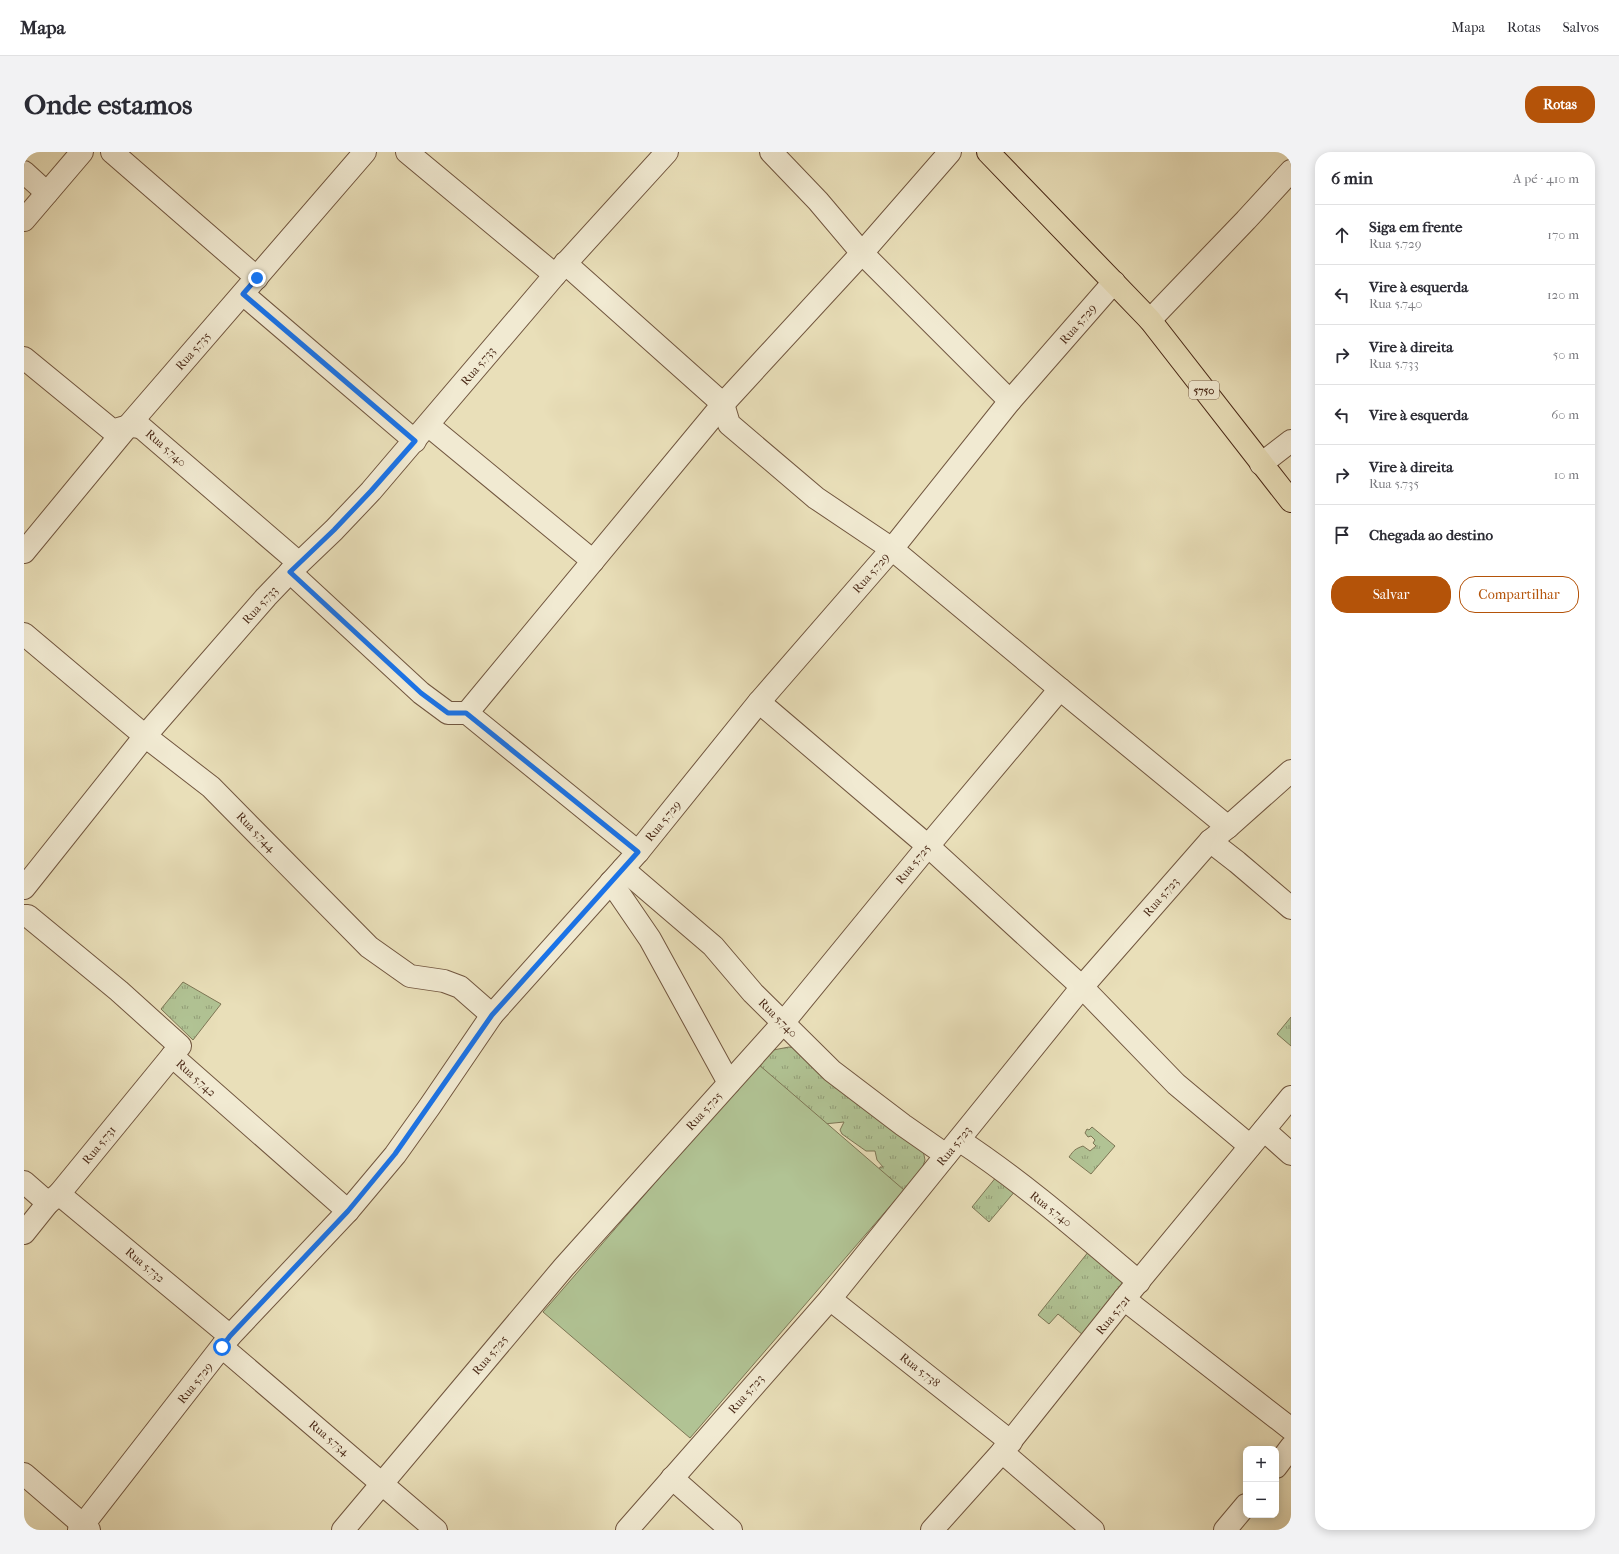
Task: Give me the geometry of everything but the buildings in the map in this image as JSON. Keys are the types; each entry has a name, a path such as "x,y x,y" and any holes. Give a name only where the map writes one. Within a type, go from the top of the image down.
{"main road":[{"name":"5750","path":"988,152 1150,320 1291,501"}],"street":[{"path":"24,220 82,152"},
{"path":"112,152 257,278"},
{"name":"Rua 5.735","path":"24,552 128,426 365,152"},
{"path":"408,152 560,269 723,404 729,424 816,498 892,548 1228,827"},
{"name":"Rua 5.733","path":"24,888 145,736 295,567 340,525 421,433 560,269 667,152"},
{"path":"771,152 818,201 862,253 1010,401"},
{"path":"638,852 466,713 723,404 862,253 950,152"},
{"path":"1150,320 1291,171"},
{"path":"24,172 47,193"},
{"name":"Rua 5.729","path":"84,1528 226,1342 348,1211 395,1154 492,1015 638,852 759,702 892,548 1010,401 1114,282"},
{"path":"243,294 421,433 593,561"},
{"name":"Rua 5.740","path":"24,358 113,430 136,425 142,428 295,567 421,693 448,713 466,713"},
{"path":"1261,464 1291,442"},
{"name":"Rua 5.744","path":"24,634 145,736 211,787 369,947 410,976 444,980 460,988 492,1015"},
{"name":"Rua 5.725","path":"344,1530 564,1266 783,1023 928,846 1060,689"},
{"path":"759,702 928,846 1082,987 1176,1084 1250,1146"},
{"name":"Rua 5.723","path":"626,1530 830,1299 1082,987 1210,841 1291,771"},
{"path":"1210,841 1291,908"},
{"path":"617,875 650,939 729,1083"},
{"name":"Rua 5.740","path":"617,875 713,946 753,993 832,1071 903,1125 952,1148 977,1152 1069,1223 1139,1282"},
{"name":"Rua 5.742","path":"24,916 28,916 119,991 180,1046 172,1056 348,1211"},
{"name":"Rua 5.731","path":"24,1233 172,1056"},
{"name":"Rua 5.721","path":"932,1530 1006,1447 1124,1299 1291,1097"},
{"path":"1264,1130 1291,1154"},
{"name":"Rua 5.732","path":"24,1182 54,1198 226,1342"},
{"name":"Rua 5.738","path":"830,1299 1006,1447 1093,1530"},
{"path":"1124,1299 1291,1429"},
{"name":"Rua 5.734","path":"226,1342 436,1530"},
{"path":"1279,1463 1291,1447"},
{"path":"24,1474 84,1528"},
{"path":"672,1478 730,1530"},
{"path":"1225,1530 1243,1509"}],"green space":[{"path":"183,982 221,1004 193,1040 161,1009"},
{"path":"1291,1017 1291,1046 1277,1034"},
{"path":"789,1047 796,1048 922,1145 925,1160 919,1178 900,1198 896,1197 879,1170 880,1167 883,1167 877,1160 875,1151 866,1151 842,1134 840,1130 844,1122 824,1124 755,1062 768,1051"},
{"path":"758,1064 904,1190 690,1438 543,1312"},
{"path":"1092,1127 1115,1146 1091,1174 1069,1157 1080,1147 1083,1146 1090,1151 1096,1146 1093,1143 1095,1140 1091,1136 1088,1137 1085,1133 1087,1129 1089,1130"},
{"path":"997,1176 1016,1190 989,1222 972,1207"},
{"path":"1089,1251 1126,1284 1083,1335 1058,1314 1049,1324 1038,1315"}],"route":[{"path":"222,1347 230,1336 348,1211 395,1154 430,1106 492,1015 638,852 466,713 448,713 421,693 290,572 334,530 415,441 243,294 257,278"}]}
